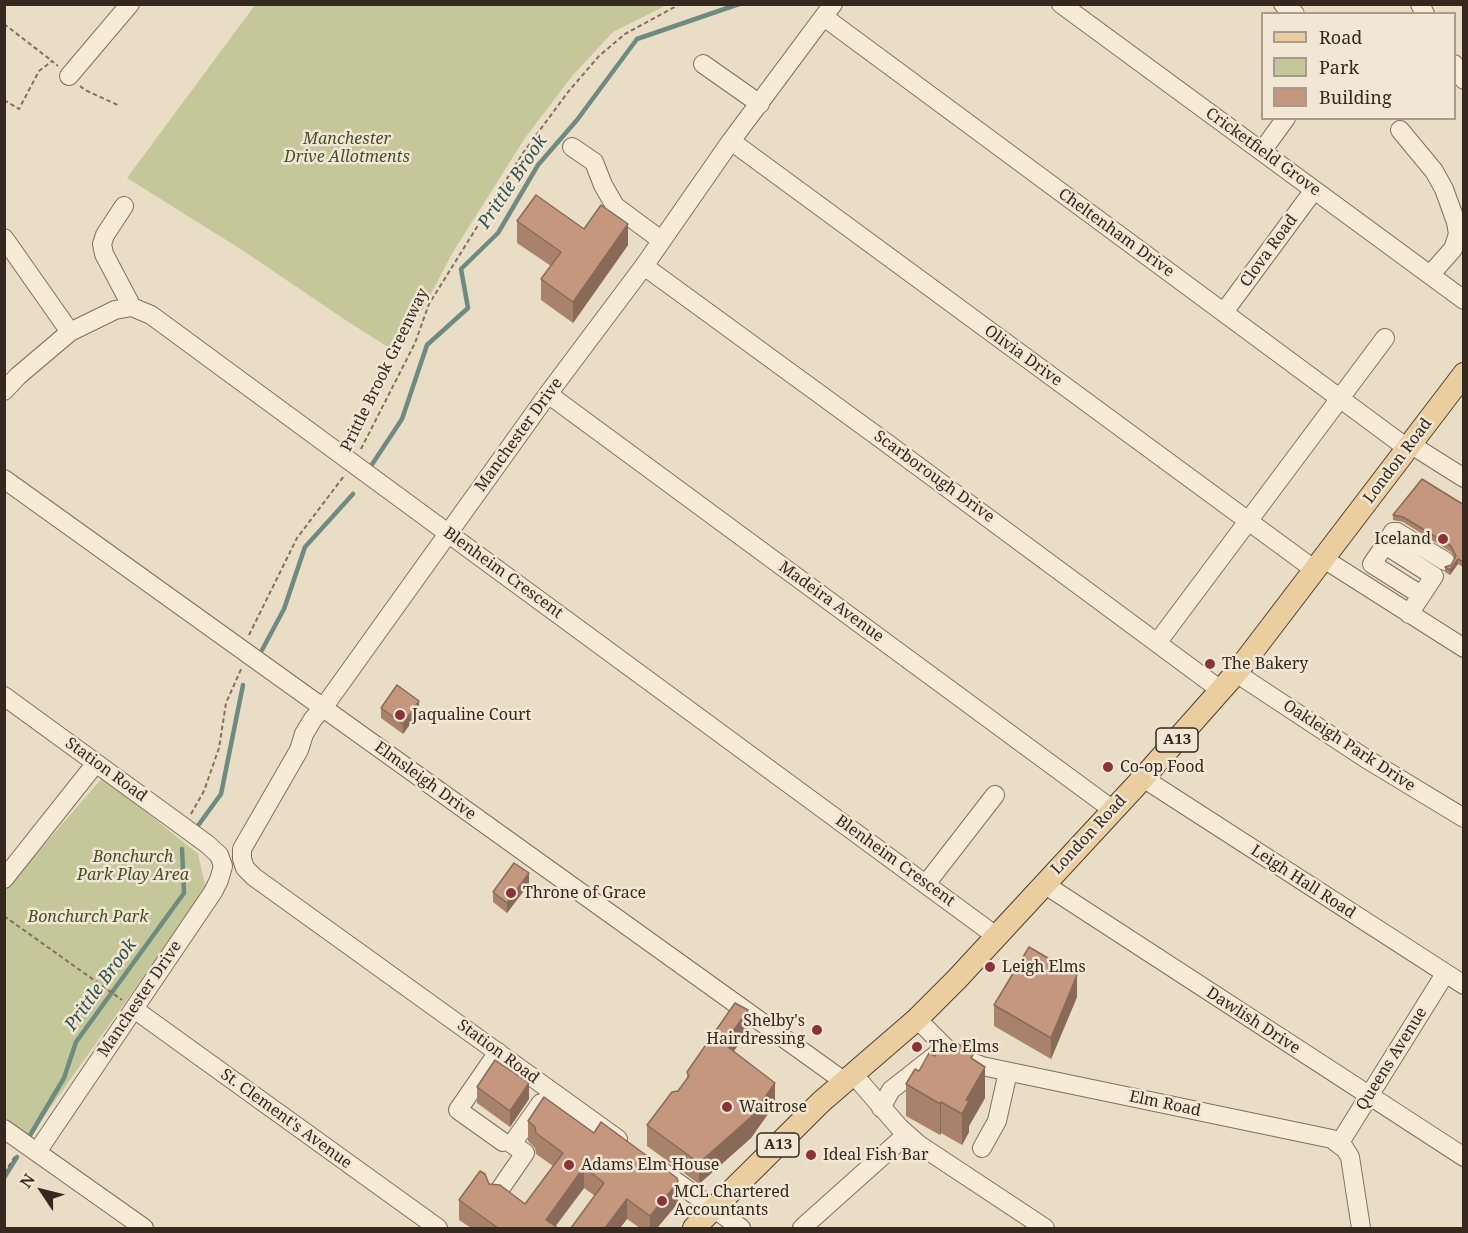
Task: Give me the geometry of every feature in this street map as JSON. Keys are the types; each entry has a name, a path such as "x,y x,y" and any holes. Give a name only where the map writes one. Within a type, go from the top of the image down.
{"main road":[{"name":"London Road","path":"694,1228 821,1102 917,1019 957,979 1222,691 1464,374"}],"street":[{"path":"69,76 130,4"},
{"name":"Cricketfield Grove","path":"1061,4 1464,300"},
{"name":"Manchester Drive","path":"254,877 245,868 242,849 299,750 304,734 313,719 548,394 644,266 731,141 829,11"},
{"name":"Cheltenham Drive","path":"829,11 1340,398 1409,446 1464,478"},
{"path":"704,64 760,104"},
{"path":"1456,66 1464,80"},
{"path":"1262,151 1285,120"},
{"path":"1400,130 1434,171 1444,189 1456,222 1458,234 1453,249 1430,275"},
{"name":"Olivia Drive","path":"731,141 1248,521 1464,648"},
{"path":"573,147 594,162 615,206 662,240"},
{"name":"Clova Road","path":"1224,312 1314,190"},
{"path":"4,391 18,376 70,332 115,310 132,307 104,254 102,244 105,235 124,206"},
{"path":"4,238 70,332"},
{"name":"Scarborough Drive","path":"644,266 1222,691"},
{"name":"Blenheim Crescent","path":"132,307 151,315 996,936"},
{"path":"1157,643 1385,338"},
{"name":"Madeira Avenue","path":"548,394 1113,810"},
{"name":"Elmsleigh Drive","path":"4,479 249,656 849,1079 918,1144 1045,1228"},
{"path":"1409,614 1434,576 1385,545 1393,532 1397,532 1445,561"},
{"name":"Oakleigh Park Drive","path":"1236,673 1365,759 1464,818"},
{"name":"Station Road","path":"4,696 207,844"},
{"path":"4,879 96,763"},
{"name":"Leigh Hall Road","path":"1143,778 1464,985"},
{"path":"926,884 995,795"},
{"name":"Manchester Drive","path":"31,1147 219,880 223,866 219,855 207,844"},
{"name":"Station Road","path":"254,877 628,1146"},
{"name":"Dawlish Drive","path":"1044,884 1464,1157"},
{"name":"Queens Avenue","path":"1339,1144 1445,974"},
{"name":"St. Clement's Avenue","path":"129,1005 438,1228"},
{"name":"Elm Road","path":"917,1019 946,1048 963,1059 982,1066 1327,1138 1339,1144"},
{"path":"882,1108 891,1090 946,1048"},
{"path":"498,1052 458,1110 503,1142"},
{"path":"982,1148 998,1121 1008,1072"},
{"path":"496,1195 525,1153 513,1144 550,1089"},
{"path":"4,1129 144,1228"},
{"path":"802,1228 907,1134"},
{"path":"1339,1144 1350,1157 1361,1228"},
{"path":"646,1160 741,1228"}],"path":[{"name":"Prittle Brook Greenway","path":"183,827 204,791 219,747 226,703 239,671 257,645 247,638 297,538 353,464 415,343 429,303 523,153 568,92 599,56 625,34 680,4"},
{"path":"4,24 52,61"},
{"path":"4,916 129,1005"},
{"path":"4,1173 31,1147"}],"green space":[{"name":"Manchester Drive Allotments","path":"255,5 667,5 613,32 573,75 525,138 453,252 399,354 242,250 127,178"},
{"name":"Bonchurch Park","path":"103,777 198,854 206,889 30,1136 5,1118 5,890"}],"building":[{"path":"536,195 584,229 601,205 628,224 573,302 541,279 561,252 517,221"},
{"name":"Iceland","path":"1422,479 1464,505 1464,560 1463,562 1458,559 1450,570 1445,567 1451,565 1456,556 1451,546 1403,517 1393,515"},
{"path":"397,685 419,701 403,724 381,708"},
{"path":"514,863 529,873 507,903 493,892"},
{"path":"1029,947 1077,975 1051,1038 994,1005"},
{"name":"Waitrose","path":"735,1003 748,1010 724,1044 775,1083 751,1117 699,1163 647,1125 672,1092 678,1091 689,1076 687,1072"},
{"path":"942,1043 949,1048 951,1043 956,1046 958,1044 974,1053 971,1058 985,1067 966,1100 969,1101 962,1114 906,1084 915,1069 919,1071 929,1053 935,1056"},
{"path":"495,1060 529,1083 510,1111 477,1087"},
{"path":"544,1097 594,1133 601,1122 677,1178 678,1182 650,1216 627,1199 605,1228 571,1228 604,1183 584,1167 546,1220 558,1228 498,1228 459,1200 480,1171 485,1174 489,1184 500,1185 525,1204 563,1153 536,1133 535,1127 528,1121"}],"waterway":[{"name":"Prittle Brook","path":"371,466 402,419 427,345 468,308 461,269 498,233 538,165 577,120 637,39 739,4"},
{"name":"Prittle Brook","path":"262,650 284,609 305,547 353,494"},
{"name":"Prittle Brook","path":"197,827 221,794 243,685"},
{"name":"Prittle Brook","path":"29,1137 64,1078 76,1042 184,893 182,849"},
{"name":"Prittle Brook","path":"4,1178 17,1157"}],"place":[{"name":"Iceland","path":"1443,539"},
{"name":"The Bakery","path":"1210,664"},
{"name":"Jaqualine Court","path":"400,715"},
{"name":"Co-op Food","path":"1108,767"},
{"name":"Throne of Grace","path":"511,893"},
{"name":"Leigh Elms","path":"990,967"},
{"name":"Shelby's Hairdressing","path":"817,1030"},
{"name":"The Elms","path":"917,1047"},
{"name":"Waitrose","path":"727,1107"},
{"name":"Ideal Fish Bar","path":"811,1155"},
{"name":"Adams Elm House","path":"569,1165"},
{"name":"MCL Chartered Accountants","path":"662,1201"}],"park label":[{"name":"Bonchurch Park Play Area","path":"133,866"}]}
